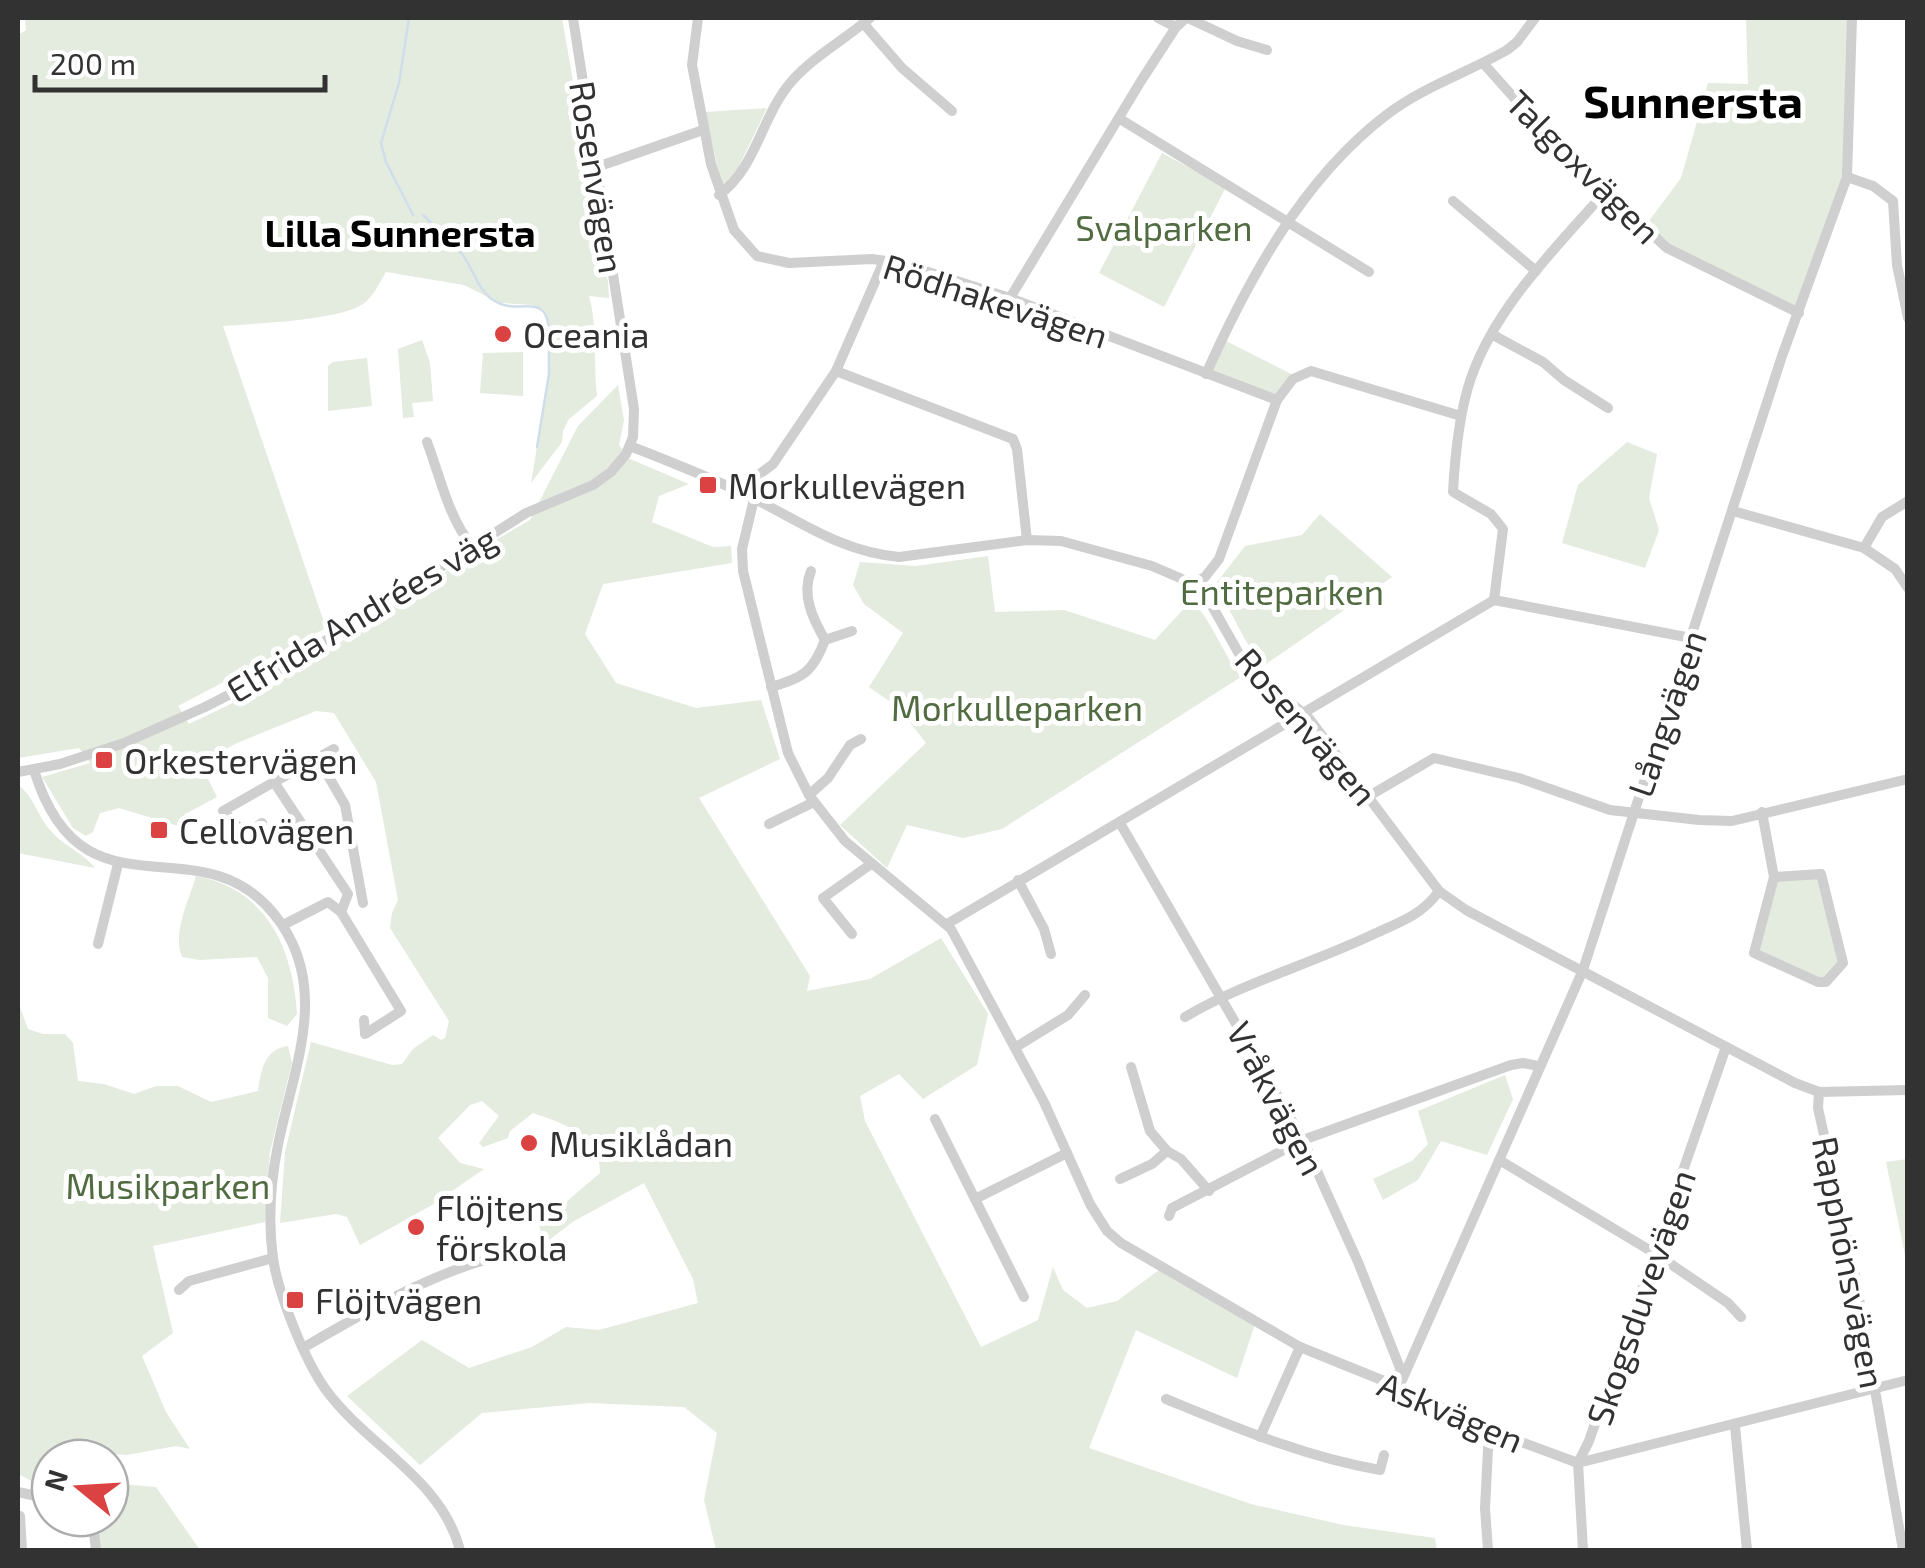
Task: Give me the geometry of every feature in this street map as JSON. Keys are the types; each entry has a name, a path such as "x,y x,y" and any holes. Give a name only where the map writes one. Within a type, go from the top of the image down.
{"street":[{"name":"Rosenvägen","path":"574,18 634,409 630,446 754,498 822,537 879,555 925,554 1027,540 1073,543 1152,566 1189,584 1222,619 1255,674 1302,713 1440,891 1466,910 1796,1084 1820,1092 1908,1090"},
{"name":"Rödhakevägen","path":"698,18 692,65 703,130 720,195 734,230 756,256 790,264 884,260 900,263 1010,298 1276,400"},
{"path":"1158,18 1176,26"},
{"path":"1010,298 1176,26 1187,18 1267,50"},
{"path":"1206,374 1240,301 1288,223 1348,150 1386,115 1432,86 1518,42 1536,18"},
{"name":"Långvägen","path":"1399,1388 1502,1161 1538,1066 1582,970 1847,177 1852,18"},
{"path":"720,195 744,171 789,84 817,56 867,20 902,68 952,110"},
{"name":"Talgoxvägen","path":"1483,63 1558,147 1667,248 1799,313"},
{"path":"1120,120 1247,194 1369,272"},
{"path":"598,167 703,130"},
{"path":"1847,177 1872,186 1892,201 1897,265 1908,318"},
{"path":"1494,600 1504,529 1492,514 1458,498 1454,492 1461,416 1472,376 1493,335 1536,272 1605,192"},
{"path":"1453,201 1536,272"},
{"path":"757,476 773,464 836,371 884,260"},
{"path":"1493,335 1543,362 1608,408"},
{"path":"836,371 1013,439 1027,540"},
{"path":"1189,584 1206,576 1219,559 1276,400 1293,380 1312,372 1461,416"},
{"path":"427,442 451,510 471,545"},
{"name":"Elfrida Andrées väg","path":"18,772 124,742 205,708 284,667 471,545 526,513 593,486 620,462 630,446"},
{"path":"754,498 742,549 743,571 788,753 811,798 846,841 947,924 1494,600 1691,638"},
{"path":"1864,548 1882,517 1908,501"},
{"path":"1733,512 1864,548 1895,569 1908,588"},
{"path":"811,571 806,583 812,617 825,640"},
{"path":"771,686 810,670 825,640 852,630"},
{"path":"769,824 811,798 850,745 862,739"},
{"path":"262,823 245,834 223,810 334,749"},
{"path":"1369,796 1434,758 1519,778 1610,810 1732,820 1908,779"},
{"path":"319,760 345,805 364,903"},
{"path":"34,770 48,808 60,828 77,844 118,864 194,869 226,878 255,894 283,925 302,964 307,1012 277,1150 272,1197 273,1258 303,1348 326,1391 439,1504 460,1550"},
{"path":"274,782 348,894 341,912"},
{"path":"1762,812 1774,878 1754,953 1826,982 1844,963 1822,874 1774,878"},
{"name":"Vråkvägen","path":"1120,824 1303,1140 1400,1368 1399,1388"},
{"path":"98,944 118,864"},
{"path":"852,934 823,898 871,864"},
{"path":"1018,880 1044,929 1051,954"},
{"path":"1185,1017 1222,997 1337,952 1420,913 1440,891"},
{"path":"283,925 328,902 341,912 400,1011 366,1034 364,1020"},
{"name":"Askvägen","path":"947,924 1016,1047 1090,1204 1114,1238 1300,1347 1489,1430 1578,1463"},
{"path":"1016,1047 1068,1015 1085,994"},
{"name":"Skogsduvevägen","path":"1582,1550 1578,1463 1590,1441 1726,1047"},
{"path":"1169,1216 1172,1208 1303,1140 1511,1065 1538,1066"},
{"path":"1131,1067 1150,1132 1208,1191"},
{"name":"Rapphönsvägen","path":"1820,1092 1818,1108 1827,1136 1903,1550"},
{"path":"935,1119 1024,1296"},
{"path":"1120,1179 1167,1152"},
{"path":"975,1199 1067,1153"},
{"path":"1502,1161 1656,1254 1728,1303 1741,1317"},
{"path":"303,1348 360,1314 419,1286 502,1254 531,1251"},
{"path":"179,1290 189,1281 273,1258"},
{"path":"1260,1437 1300,1347"},
{"path":"1578,1463 1908,1380"},
{"path":"1166,1399 1296,1451 1380,1470 1384,1455"},
{"path":"1735,1426 1747,1550"},
{"path":"1488,1550 1485,1508 1489,1430"},
{"path":"20,1516 22,1550"}],"green space":[{"path":"25,18 562,18 608,282 609,298 589,296 597,396 569,419 562,442 531,483 549,374 547,316 543,309 500,303 464,285 386,272 370,297 351,310 296,320 223,326 326,628 178,706 189,724 293,674 475,552 530,520 578,426 618,385 624,420 619,445 630,459 689,484 659,496 652,522 713,547 731,546 732,563 603,584 585,634 616,683 696,708 761,700 780,759 699,798 810,976 807,991 870,979 941,938 988,1014 977,1065 923,1099 899,1074 860,1096 865,1121 981,1347 1038,1320 1053,1267 1063,1290 1087,1308 1117,1301 1163,1267 1255,1324 1237,1378 1136,1330 1089,1448 1251,1504 1343,1525 1435,1538 1437,1550 716,1550 704,1500 717,1433 684,1407 589,1403 482,1413 420,1465 347,1396 422,1340 469,1368 532,1347 566,1327 599,1330 698,1303 693,1279 644,1183 574,1221 544,1244 539,1225 600,1173 599,1160 578,1133 533,1113 510,1131 508,1138 483,1147 479,1143 499,1116 482,1101 470,1105 438,1138 460,1163 484,1169 432,1205 360,1245 347,1217 336,1214 280,1223 285,1152 311,1042 392,1065 402,1064 413,1049 433,1035 445,1038 449,1021 390,928 398,900 376,782 334,713 316,711 215,755 206,775 217,797 185,814 178,826 119,808 100,813 93,832 86,836 73,828 42,777 90,763 79,748 18,758 18,35 26,30"},
{"path":"1746,18 1852,18 1847,177 1799,313 1667,248 1643,229 1681,178 1708,83 1748,84"},
{"path":"767,108 738,168 722,188 705,112"},
{"name":"Svalparken","path":"1162,153 1226,187 1164,307 1099,273"},
{"path":"1222,339 1297,377 1277,400 1206,374"},
{"path":"422,340 430,363 433,401 412,403 414,417 403,418 398,349"},
{"path":"523,352 523,396 480,393 483,353"},
{"path":"367,358 372,406 328,411 328,366"},
{"path":"1627,442 1657,454 1649,498 1659,530 1645,568 1562,543 1578,485"},
{"name":"Entiteparken","path":"1320,514 1392,577 1263,666 1214,586 1245,546 1302,535"},
{"name":"Morkulleparken","path":"988,556 995,612 1064,610 1155,640 1192,600 1241,677 1002,829 963,838 907,825 887,868 840,825 926,743 898,707 869,687 903,633 864,604 853,585 860,562 916,566"},
{"path":"18,785 51,831 95,868 18,853"},
{"path":"1821,874 1843,963 1826,982 1754,953 1774,877"},
{"path":"196,876 241,894 272,926 290,967 294,990 297,1014 287,1026 268,1018 268,978 257,957 182,957 180,927"},
{"name":"Musikparken","path":"18,1002 28,1029 65,1034 73,1043 78,1081 134,1094 156,1086 178,1086 211,1102 258,1091 269,1056 288,1046 292,1063 270,1152 265,1222 153,1246 173,1333 142,1356 166,1412 190,1449 176,1446 130,1454 130,1438 30,1438 30,1480 18,1474"},
{"path":"1505,1075 1513,1099 1487,1155 1441,1141 1418,1180 1383,1200 1373,1179 1412,1161 1428,1144 1418,1111"},
{"path":"1907,1159 1908,1260 1906,1260 1886,1162"},
{"path":"130,1485 156,1487 200,1550 96,1550 91,1538 130,1538"}],"waterway":[{"path":"409,18 399,83 381,143 386,162 413,215"},
{"path":"423,215 462,254 493,300 504,305 540,308 548,325 549,343"},
{"path":"537,447 549,350"}],"place":[{"name":"Oceania","path":"503,334"},
{"name":"Morkullevägen","path":"708,485"},
{"name":"Orkestervägen","path":"104,760"},
{"name":"Cellovägen","path":"159,830"},
{"name":"Musiklådan","path":"529,1143"},
{"name":"Flöjtens förskola","path":"416,1227"},
{"name":"Flöjtvägen","path":"295,1300"}],"district":[{"name":"Sunnersta","path":"1693,100"},
{"name":"Lilla Sunnersta","path":"400,232"}]}
